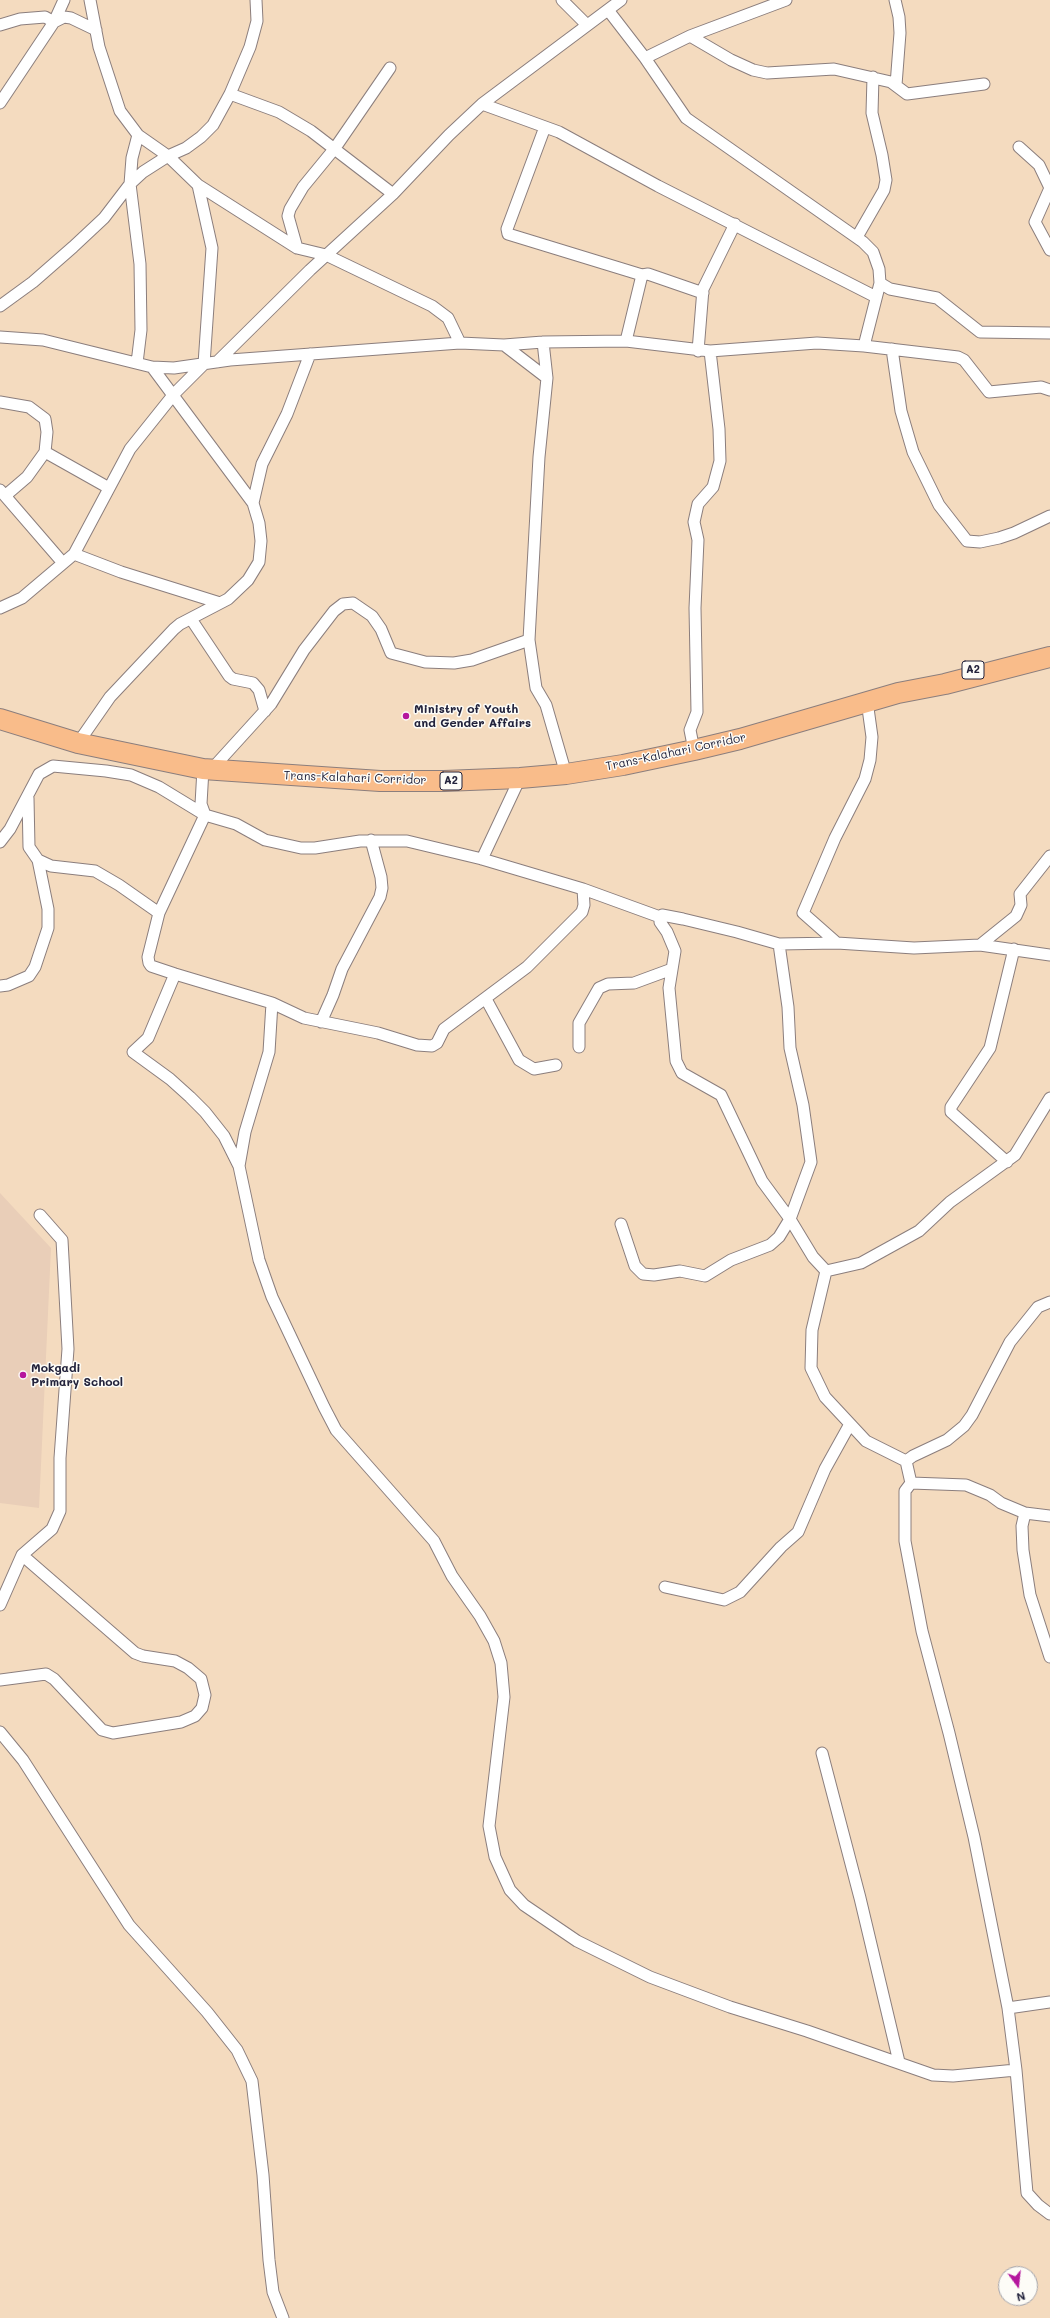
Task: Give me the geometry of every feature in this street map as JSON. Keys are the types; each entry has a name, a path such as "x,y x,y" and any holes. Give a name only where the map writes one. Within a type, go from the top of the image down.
{"highway":[{"name":"Trans-Kalahari Corridor","path":"898,693 942,678 1050,650"},
{"name":"Trans-Kalahari Corridor","path":"0,719 78,743 207,770 380,781 444,782 520,778 566,774 623,765 694,750 740,739 898,693 1044,662"}],"street":[{"path":"0,103 54,22 64,0"},
{"path":"90,0 96,30 120,111 138,136 168,156 198,185 298,248 326,255 432,306 445,315 460,343"},
{"path":"0,306 51,268 99,223 117,203 130,184 168,156 186,148 202,137 213,124 230,94 250,47 257,21 256,0"},
{"path":"562,0 588,26"},
{"path":"217,362 326,255 392,194 449,135 482,104 621,0"},
{"path":"645,58 690,36 786,0"},
{"path":"895,0 899,17 900,32 896,85"},
{"path":"608,10 645,58 682,113 696,127 857,238 872,252 876,259 880,283 864,346"},
{"path":"0,25 20,19 45,17 54,22"},
{"path":"54,22 64,17 71,18 96,30"},
{"path":"690,36 731,60 753,70 767,73 834,69 873,77 896,85 907,94 984,84"},
{"path":"298,248 288,216 290,209 303,187 335,148 390,68"},
{"path":"857,238 884,190 886,180 872,113 873,77"},
{"path":"230,94 280,112 335,148 392,194"},
{"path":"482,104 559,132 658,186 876,297"},
{"path":"545,127 507,233 642,275 648,274 702,293"},
{"path":"137,363 141,330 140,264 130,184 132,158 138,136"},
{"path":"1020,147 1039,165 1050,188 1035,222 1050,250"},
{"path":"0,608 22,598 74,554 130,449 174,394 204,364 212,248 198,185"},
{"path":"698,350 702,293 735,224"},
{"path":"626,341 642,275"},
{"path":"880,283 890,289 937,298 980,332 1050,333"},
{"path":"0,337 43,340 152,367 174,368 217,362 460,343 504,345 543,342 626,341 710,351 817,343 864,346 961,358 989,392 1041,388 1050,390"},
{"path":"543,342 547,378 539,457 529,640 536,688 546,705 566,774"},
{"path":"504,345 547,378"},
{"path":"892,349 901,411 913,452 939,505 967,541 980,542 1007,536 1050,516"},
{"path":"694,750 690,730 697,712 695,608 698,540 694,522 698,504 713,487 720,461 719,429 710,351"},
{"path":"253,503 265,456 287,414 310,354"},
{"path":"78,743 110,698 174,629 220,603 239,590 258,562 261,541 259,523 253,503 174,394 152,367"},
{"path":"0,402 29,407 45,419 47,432 45,452 27,477 3,493 63,563"},
{"path":"45,452 109,488"},
{"path":"74,554 121,572 220,603"},
{"path":"529,640 472,660 454,663 425,662 391,653 381,629 372,616 353,603 343,604 334,611 304,650 265,711 207,770 201,804 204,815 159,913 148,960 151,966 272,1003 304,1018 378,1033 427,1047 437,1044 444,1028 486,999 527,967 582,912 584,905 583,889"},
{"path":"190,619 229,676 233,679 253,683 259,690 265,711"},
{"path":"837,943 803,913 835,838 865,779 870,760 872,737 867,701"},
{"path":"0,842 10,829 28,798 39,774 53,766 91,770 131,775 158,787 204,815 236,824 265,840 301,848 371,840 407,841 482,859 583,889 660,917 662,915 683,919 779,944 837,943 914,948 980,945 1050,955"},
{"path":"482,859 520,778"},
{"path":"0,986 8,985 29,976 35,967 48,928 48,909 38,860 29,847 28,798"},
{"path":"321,1022 333,995 342,969 380,897 382,888 371,840"},
{"path":"980,945 1016,916 1021,905 1020,894 1050,856"},
{"path":"38,860 51,866 95,871 119,885 159,913"},
{"path":"660,917 660,922 667,932 675,950 676,958 672,969 669,988 676,1061 682,1073 721,1095 762,1181 790,1219 813,1258 826,1271"},
{"path":"621,1224 635,1266 643,1274 654,1275 680,1271 705,1276 731,1260 770,1245 779,1237 790,1219 811,1162 803,1104 790,1048 788,1007 779,944"},
{"path":"1007,1162 951,1112 951,1107 990,1048 1014,949"},
{"path":"579,1047 579,1024 598,988 608,984 634,983 672,969"},
{"path":"175,974 148,1038 132,1052 170,1079 205,1112 224,1136 239,1166 259,1260 272,1297 336,1430 434,1541 452,1576 480,1616 494,1641 501,1663 504,1697 489,1826 495,1857 510,1890 524,1905 577,1940 650,1977 730,2007 899,2062 933,2075 952,2076 1016,2070"},
{"path":"486,999 519,1060 534,1069 556,1065"},
{"path":"239,1166 245,1132 268,1052 272,1003"},
{"path":"826,1271 861,1263 919,1231 950,1202 1015,1155 1050,1098"},
{"path":"0,1605 22,1555 52,1529 60,1511 60,1458 68,1349 62,1240 40,1215"},
{"path":"826,1271 812,1330 811,1368 825,1397 866,1441 906,1461"},
{"path":"906,1461 913,1456 947,1440 964,1426 972,1415 1010,1342 1038,1307 1050,1302"},
{"path":"665,1587 724,1600 732,1597 748,1585 781,1547 798,1532 825,1469 850,1424"},
{"path":"906,1461 911,1483 905,1491 905,1541 915,1601 974,1837 1008,2008 1016,2070 1027,2193 1038,2205 1050,2214"},
{"path":"911,1483 966,1485 990,1495 1001,1503 1025,1514 1050,1516"},
{"path":"1025,1514 1022,1526 1023,1550 1030,1594 1050,1657"},
{"path":"0,1680 46,1674 54,1679 102,1730 113,1733 181,1722 195,1716 202,1708 205,1695 201,1680 188,1668 175,1661 143,1656 135,1652 22,1555"},
{"path":"0,1732 23,1760 129,1925 207,2012 237,2050 252,2081 262,2167 273,2292 283,2318"},
{"path":"822,1753 860,1898 899,2062"},
{"path":"1008,2008 1050,2002"}],"shaded area":[{"name":"Mokgadi Primary School","path":"0,1193 51,1248 39,1508 0,1503"}],"place":[{"name":"Ministry of Youth and Gender Affairs","path":"406,716"},
{"name":"Mokgadi Primary School","path":"23,1375"}]}
